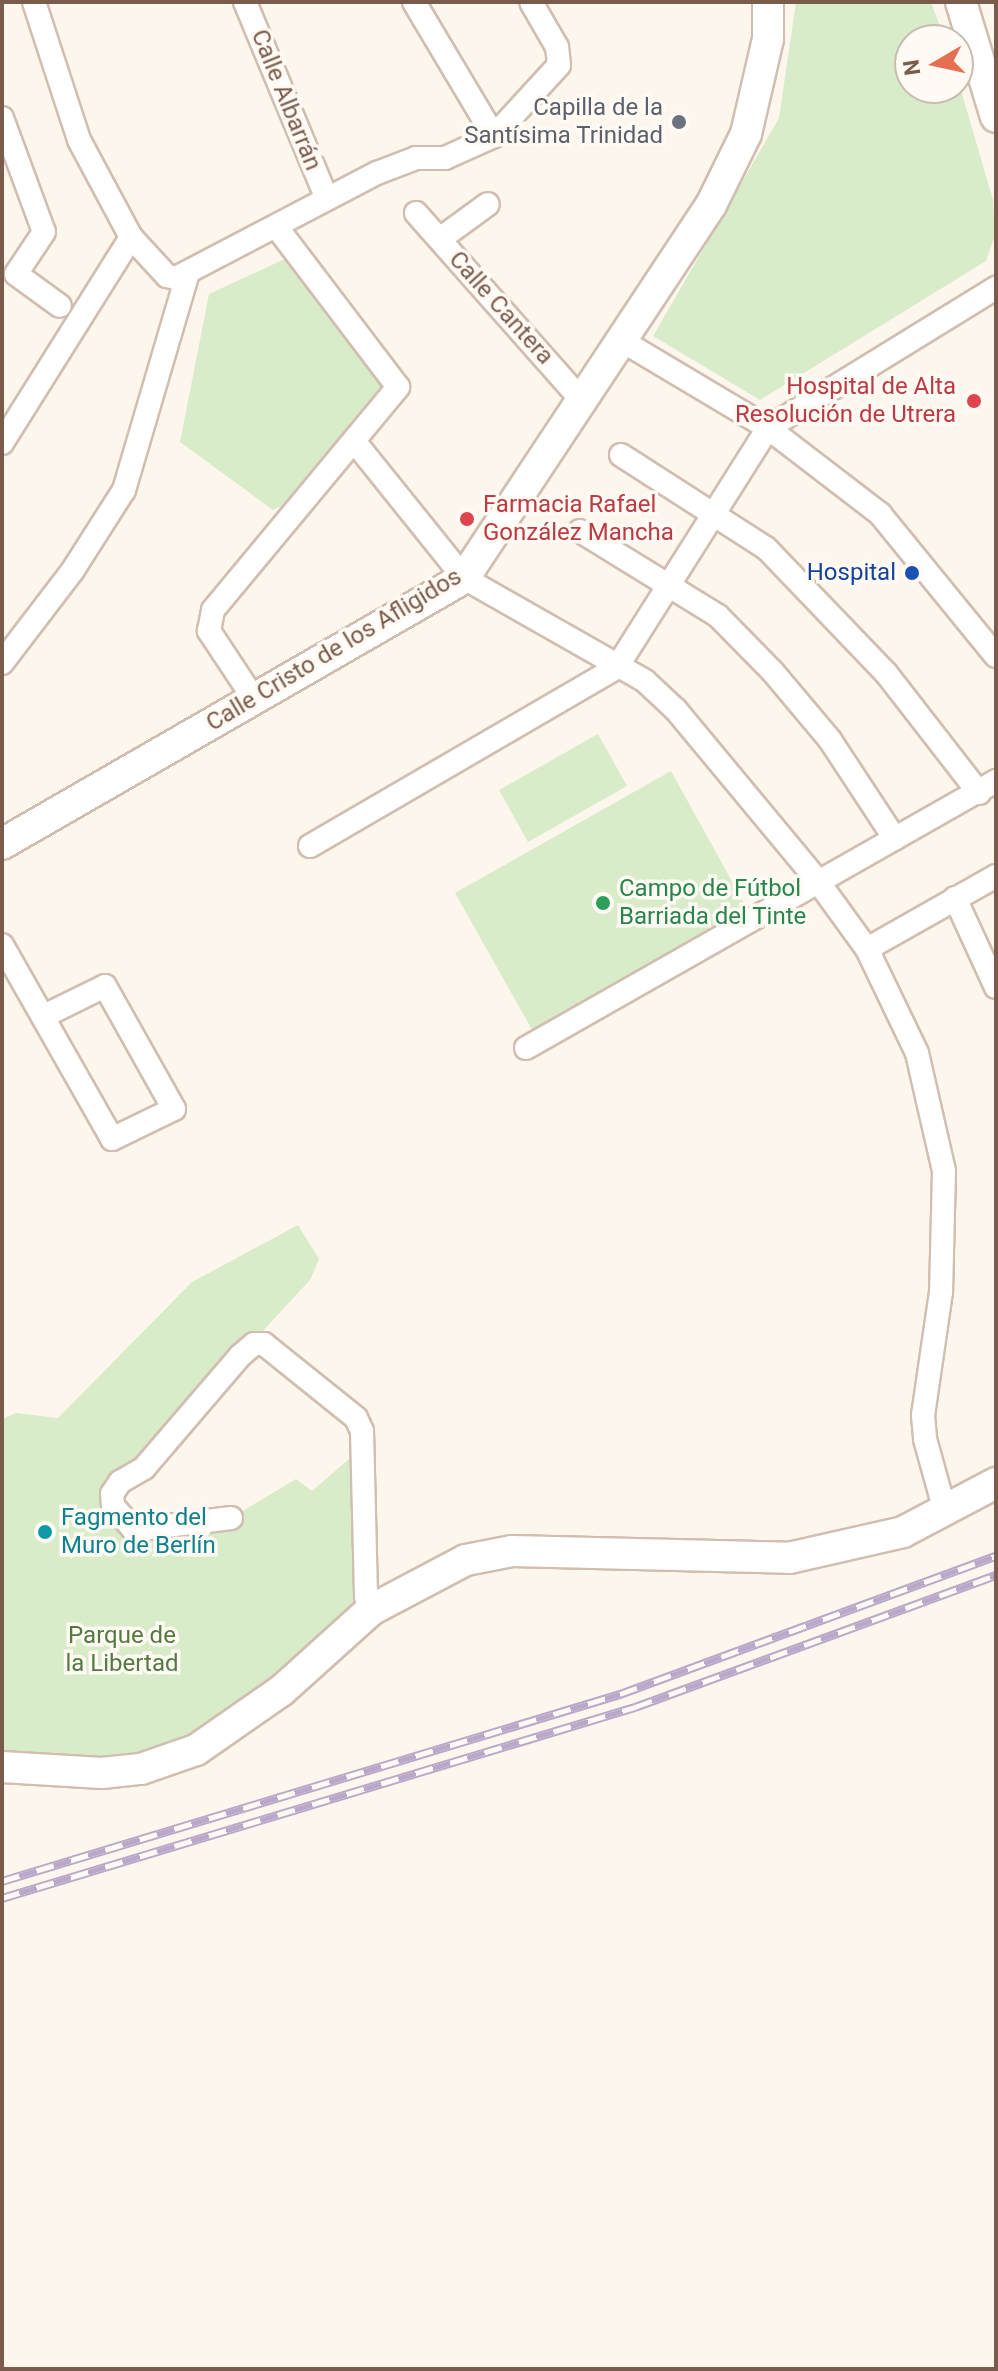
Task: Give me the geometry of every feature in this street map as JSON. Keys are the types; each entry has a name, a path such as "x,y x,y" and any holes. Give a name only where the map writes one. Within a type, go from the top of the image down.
{"street":[{"path":"34,2 79,140 131,237 167,276 188,273 390,168 416,158 445,158 494,136 559,65 557,47 531,2"},
{"name":"Calle Albarrán","path":"245,2 327,199"},
{"path":"414,2 494,136"},
{"name":"Calle Cristo de los Afligidos","path":"2,844 464,578 584,403 711,205 746,134 768,39 768,2"},
{"path":"961,2 996,117"},
{"path":"2,118 44,232 16,274 69,313"},
{"path":"440,239 488,204"},
{"name":"Calle Cantera","path":"416,213 584,403"},
{"path":"254,699 212,637 209,619 398,387 276,226"},
{"path":"2,443 69,313 131,237"},
{"path":"2,663 73,570 124,490 188,273"},
{"path":"310,846 617,667 768,428 996,288"},
{"path":"624,342 768,428 880,514 996,656"},
{"path":"354,441 464,578 645,681 676,710 817,880 867,949 917,1053 944,1171 941,1292 923,1415 925,1439 945,1511"},
{"path":"526,1048 798,896 817,880 988,787 816,595 766,548 621,455"},
{"path":"580,531 718,616 773,672 830,740 895,839"},
{"path":"867,949 996,876"},
{"path":"955,898 996,987"},
{"path":"3,950 46,1015 112,1139 174,1109 105,986 46,1015"},
{"path":"231,1518 134,1530 113,1506 112,1494 120,1482 144,1468 240,1356 254,1344 264,1344 356,1418 362,1431 366,1597 371,1610"},
{"path":"2,1767 102,1773 141,1769 196,1750 281,1691 371,1610 411,1584 486,1555 789,1558 903,1532 996,1483"}],"green space":[{"path":"796,2 931,2 939,24 894,24 894,104 965,104 993,200 995,235 986,261 760,400 653,336 779,118"},
{"path":"289,257 384,384 283,505 273,510 180,442 209,294"},
{"path":"598,734 627,786 528,842 499,790"},
{"name":"Campo de Fútbol Barriada del Tinte","path":"671,771 750,914 535,1035 455,893"},
{"name":"Parque de la Libertad","path":"298,1225 319,1259 310,1280 112,1494 123,1519 231,1518 296,1479 312,1491 363,1447 366,1597 190,1752 2,1767 2,1419 16,1413 58,1418 192,1282"}],"railway":[{"path":"2,1881 620,1694 996,1556"},
{"path":"2,1898 635,1707 996,1575"}],"place":[{"name":"Capilla de la Santísima Trinidad","path":"679,122"},
{"name":"Hospital de Alta Resolución de Utrera","path":"974,401"},
{"name":"Farmacia Rafael González Mancha","path":"467,519"},
{"name":"Hospital","path":"912,573"},
{"name":"Campo de Fútbol Barriada del Tinte","path":"603,903"},
{"name":"Fagmento del Muro de Berlín","path":"45,1532"}]}
